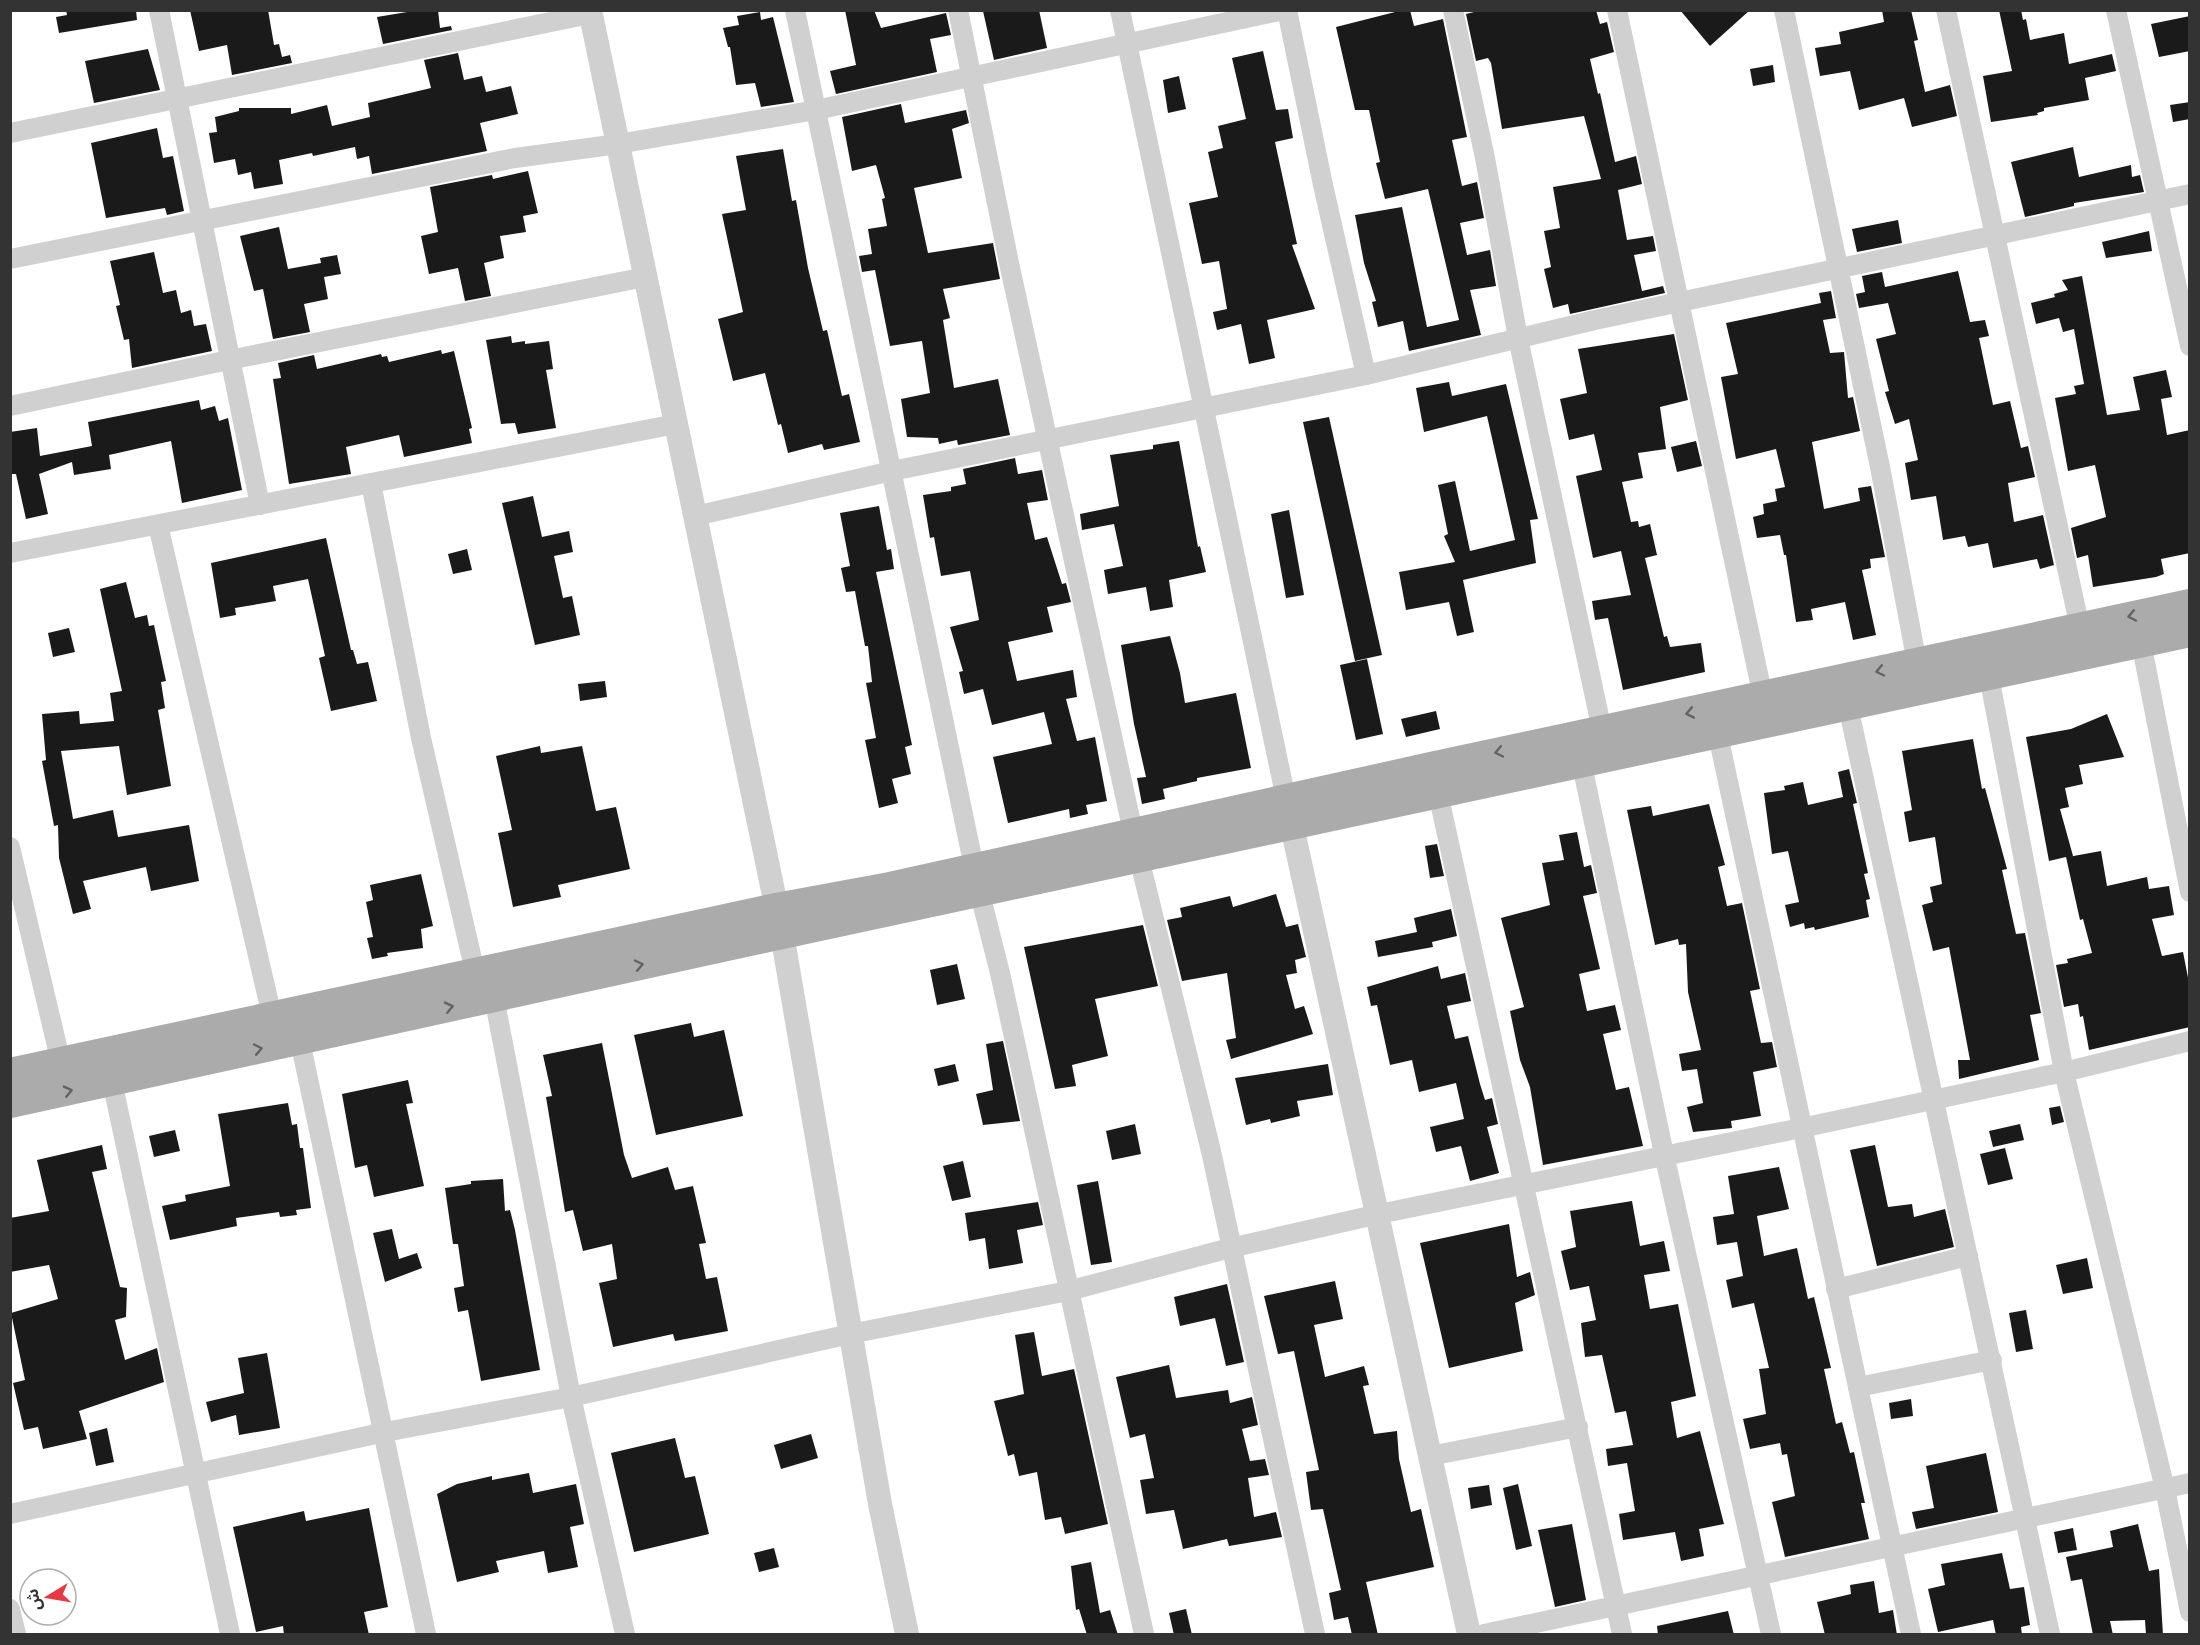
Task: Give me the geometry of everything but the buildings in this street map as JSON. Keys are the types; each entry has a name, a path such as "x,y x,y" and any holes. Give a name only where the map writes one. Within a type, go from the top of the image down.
{"main road":[{"path":"10,1073 475,972 779,921 977,880 1289,812 1602,730 2190,604"},
{"path":"1289,812 1438,793 1582,765 2190,632"},
{"path":"10,1103 300,1041 494,996 779,921"}],"street":[{"path":"159,10 204,220 229,360 260,505"},
{"path":"795,10 977,880 1000,973 1144,1635"},
{"path":"958,10 1047,440 1136,845 1211,1150 1230,1248 1315,1635"},
{"path":"1120,10 1289,812 1379,1214 1469,1635"},
{"path":"10,259 515,158 618,144 816,110 972,79 1286,10 1366,375"},
{"path":"1453,10 1485,158 1518,338 1602,730"},
{"path":"1617,10 1677,303 1763,697"},
{"path":"1784,10 1880,467 1917,663"},
{"path":"1946,10 2079,628"},
{"path":"2116,10 2190,346"},
{"path":"10,133 590,12 779,921 879,1504 907,1635"},
{"path":"695,516 892,471 1366,375 1677,303 2190,194"},
{"path":"10,406 645,277"},
{"path":"10,553 676,424"},
{"path":"371,483 421,738 475,972"},
{"path":"158,525 272,1016"},
{"path":"2141,642 2190,892"},
{"path":"1989,676 2064,1072 2165,1489 2190,1612"},
{"path":"1848,706 1885,885 1992,1360 2050,1635"},
{"path":"1718,735 1911,1635"},
{"path":"1582,765 1664,1154 1771,1635"},
{"path":"1438,793 1622,1635"},
{"path":"10,847 61,1063"},
{"path":"494,996 571,1397 625,1635"},
{"path":"300,1041 385,1432 426,1635"},
{"path":"10,1514 385,1432 571,1397 850,1334 1068,1292 1230,1248 1379,1214 1524,1186 1664,1154 1801,1128 2064,1072 2190,1041"},
{"path":"112,1081 230,1635"},
{"path":"1836,1289 1968,1256"},
{"path":"1858,1387 1992,1360"},
{"path":"1430,1456 1578,1427"},
{"path":"1484,1635 2190,1483"},
{"path":"10,1609 16,1635"}]}
